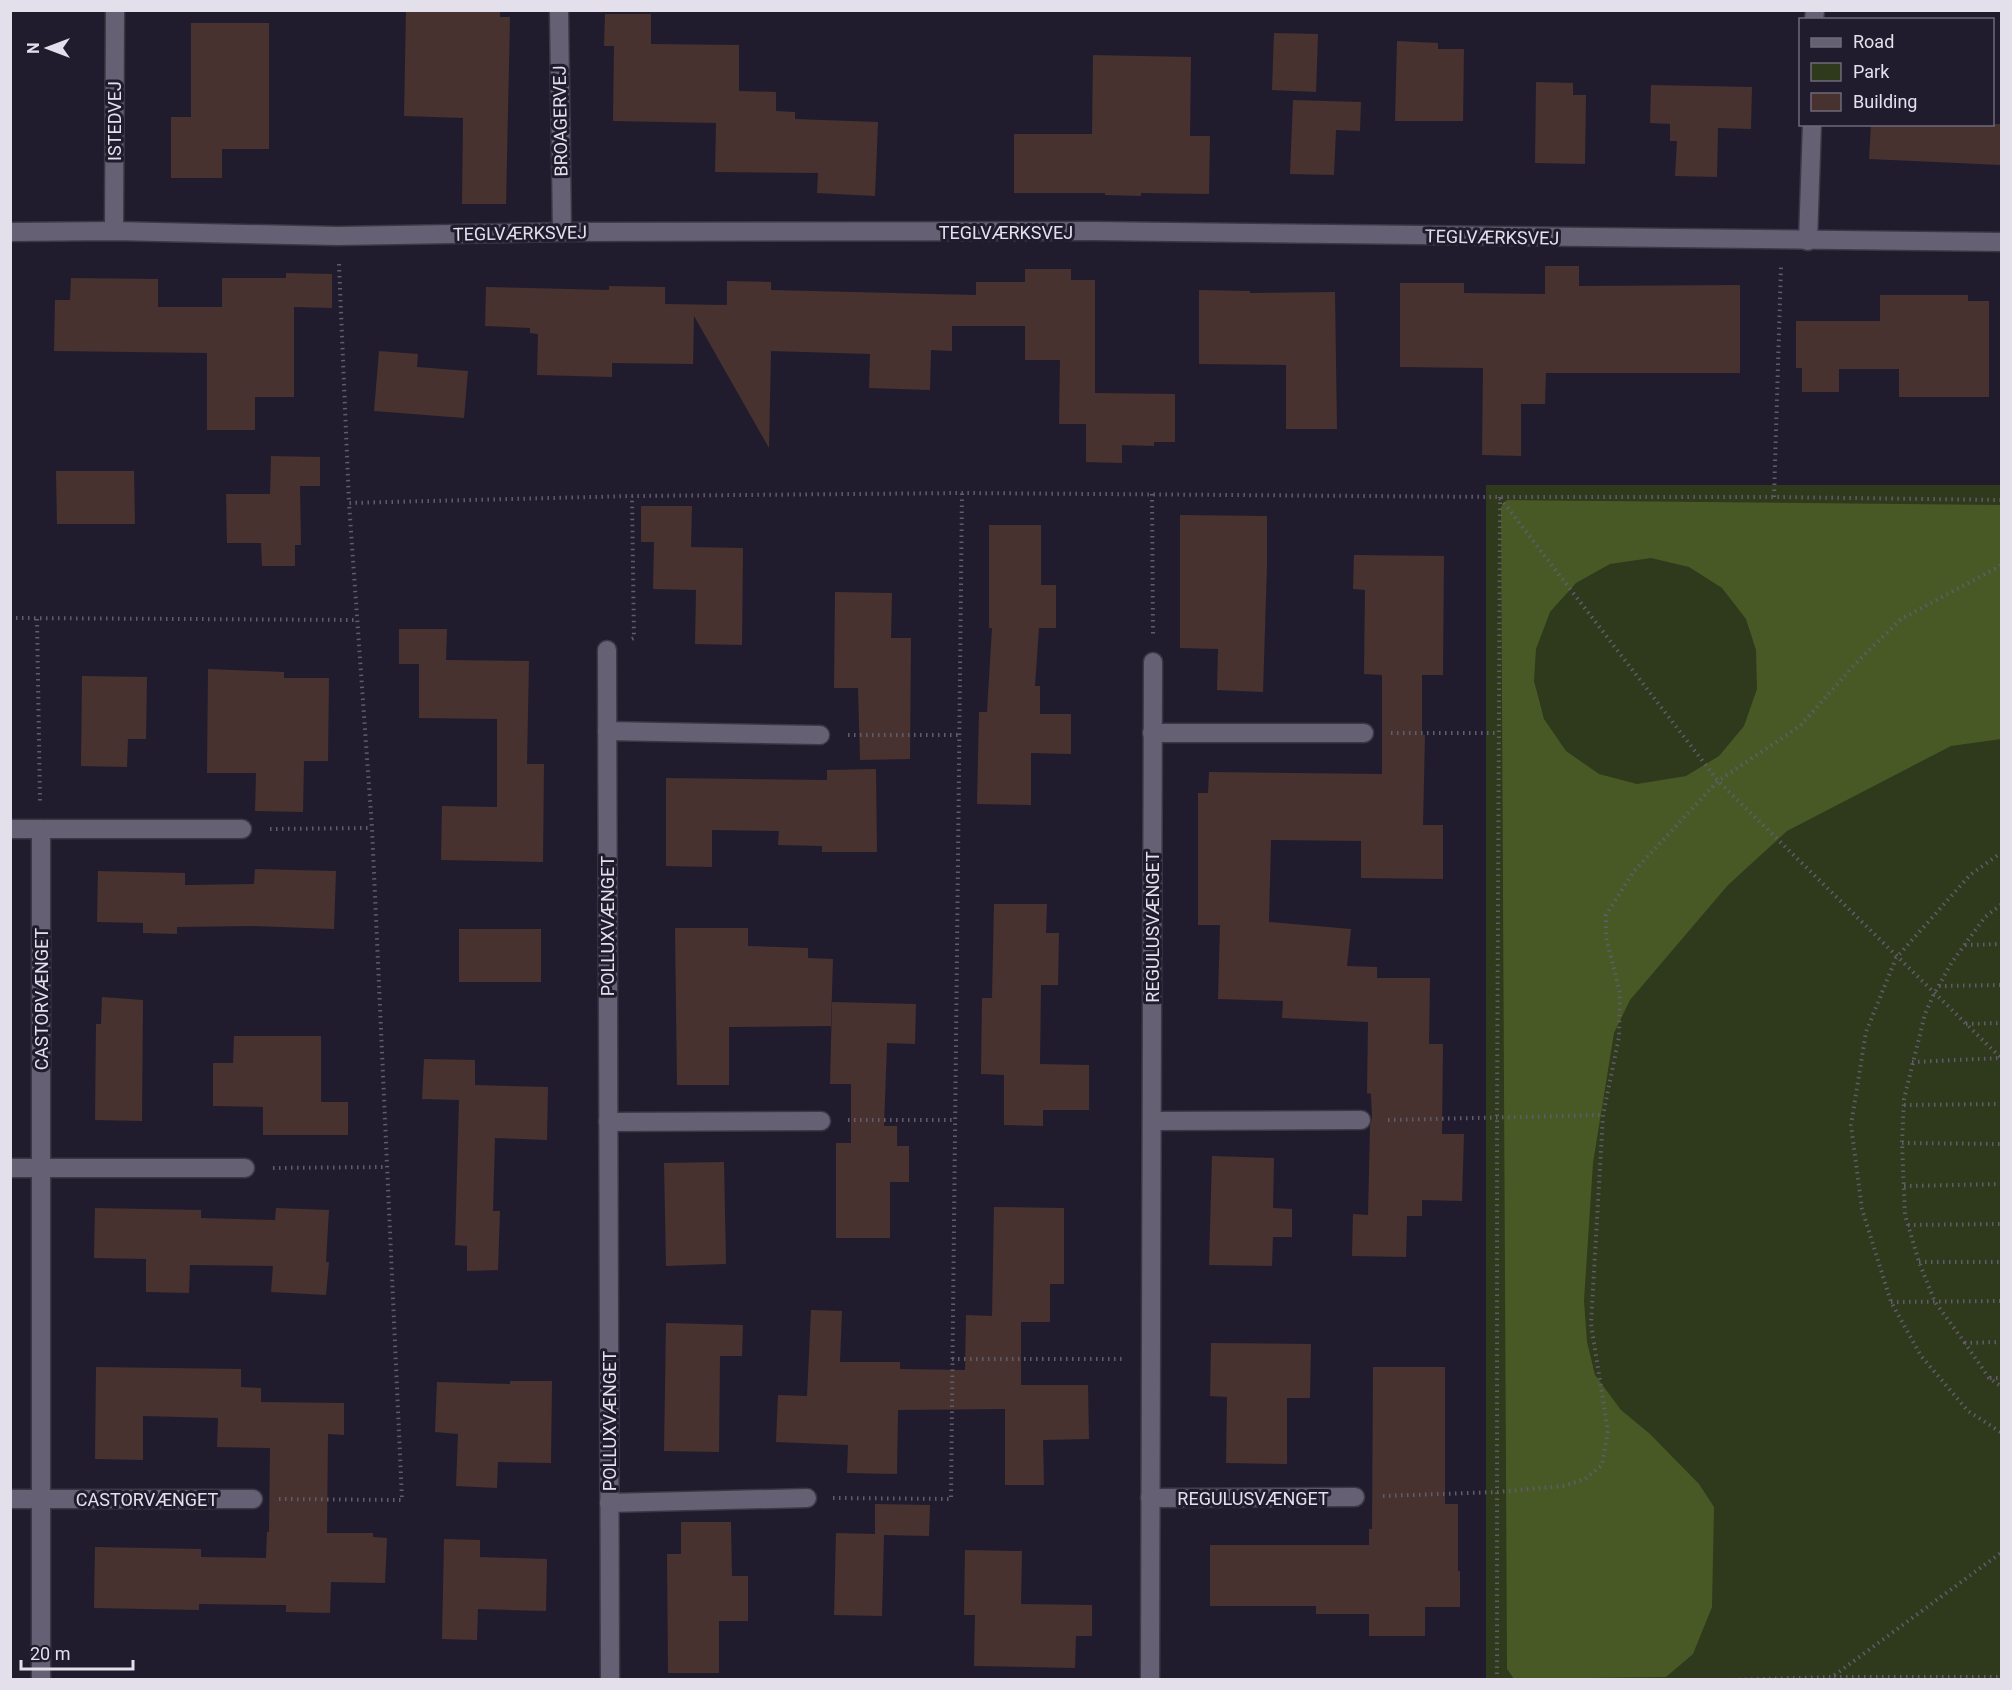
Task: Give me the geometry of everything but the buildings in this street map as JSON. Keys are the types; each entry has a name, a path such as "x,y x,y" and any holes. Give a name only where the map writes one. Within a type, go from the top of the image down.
{"street":[{"name":"ISTEDVEJ","path":"114,10 114,231"},
{"name":"BROAGERVEJ","path":"559,10 562,232"},
{"path":"1808,241 1812,126"},
{"name":"TEGLVÆRKSVEJ","path":"10,232 114,231 338,236 562,232 1094,231 2001,242"},
{"name":"POLLUXVÆNGET","path":"607,650 610,1680"},
{"name":"REGULUSVÆNGET","path":"1150,1680 1153,662"},
{"path":"607,731 820,735"},
{"path":"1152,733 1364,733"},
{"path":"10,829 242,829"},
{"name":"CASTORVÆNGET","path":"40,829 41,1680"},
{"path":"608,1122 821,1120"},
{"path":"1152,1121 1361,1120"},
{"path":"10,1168 245,1168"},
{"name":"REGULUSVÆNGET","path":"1150,1498 1355,1497"},
{"name":"POLLUXVÆNGET","path":"609,1503 807,1498"},
{"name":"CASTORVÆNGET","path":"10,1499 253,1499"}],"path":[{"path":"338,236 349,502"},
{"path":"1774,497 1782,241"},
{"path":"807,1498 951,1499 962,493"},
{"path":"1152,494 1153,662"},
{"path":"607,650 634,638 632,496"},
{"path":"1497,1680 1500,497 1718,781 1896,958 2001,1058"},
{"path":"1355,1497 1497,1492 1563,1486 1585,1479 1602,1465 1608,1431 1591,1324 1603,1115 1619,1037 1620,993 1606,937 1606,915 1634,871 1718,781 1800,726 1856,663 1900,619 2001,565"},
{"path":"10,618 358,620"},
{"path":"37,619 40,829"},
{"path":"1364,733 1499,733"},
{"path":"820,735 959,735"},
{"path":"242,829 372,828"},
{"path":"2001,852 1970,875 1896,958 1866,1032 1851,1125 1862,1209 1891,1302 1921,1356 1968,1411 2001,1433"},
{"path":"2000,907 1985,917 1952,962 1925,1014 1912,1062 1904,1105 1902,1143 1905,1215 1919,1262 1935,1302 1989,1378 2001,1387"},
{"path":"1965,945 2001,944"},
{"path":"1938,986 2001,985"},
{"path":"1965,1024 2001,1023"},
{"path":"1912,1062 2001,1058"},
{"path":"1904,1105 2001,1104"},
{"path":"1361,1120 1603,1115"},
{"path":"821,1120 955,1120"},
{"path":"1902,1143 2001,1144"},
{"path":"245,1168 386,1167"},
{"path":"1904,1186 2001,1184"},
{"path":"1908,1225 2001,1224"},
{"path":"1919,1262 2001,1262"},
{"path":"1891,1302 2001,1301"},
{"path":"1965,1343 2001,1342"},
{"path":"952,1359 1151,1359"},
{"path":"1989,1378 2001,1378"},
{"path":"1832,1677 2001,1552"},
{"path":"1727,1680 1832,1677 2001,1677"}],"green space":[{"path":"1486,485 2001,485 2001,1679 1486,1679"},
{"path":"1507,500 2001,505 2001,739 1951,746 1787,831 1728,885 1630,1000 1614,1033 1593,1163 1584,1301 1587,1342 1595,1375 1621,1410 1650,1434 1699,1484 1714,1507 1712,1607 1693,1654 1666,1677 1514,1679 1507,1669 1501,507","holes":["1651,558 1689,567 1722,588 1746,619 1756,650 1757,689 1744,726 1719,756 1686,776 1637,784 1599,774 1566,751 1544,719 1534,681 1536,649 1550,612 1576,583 1610,564"]}]}
